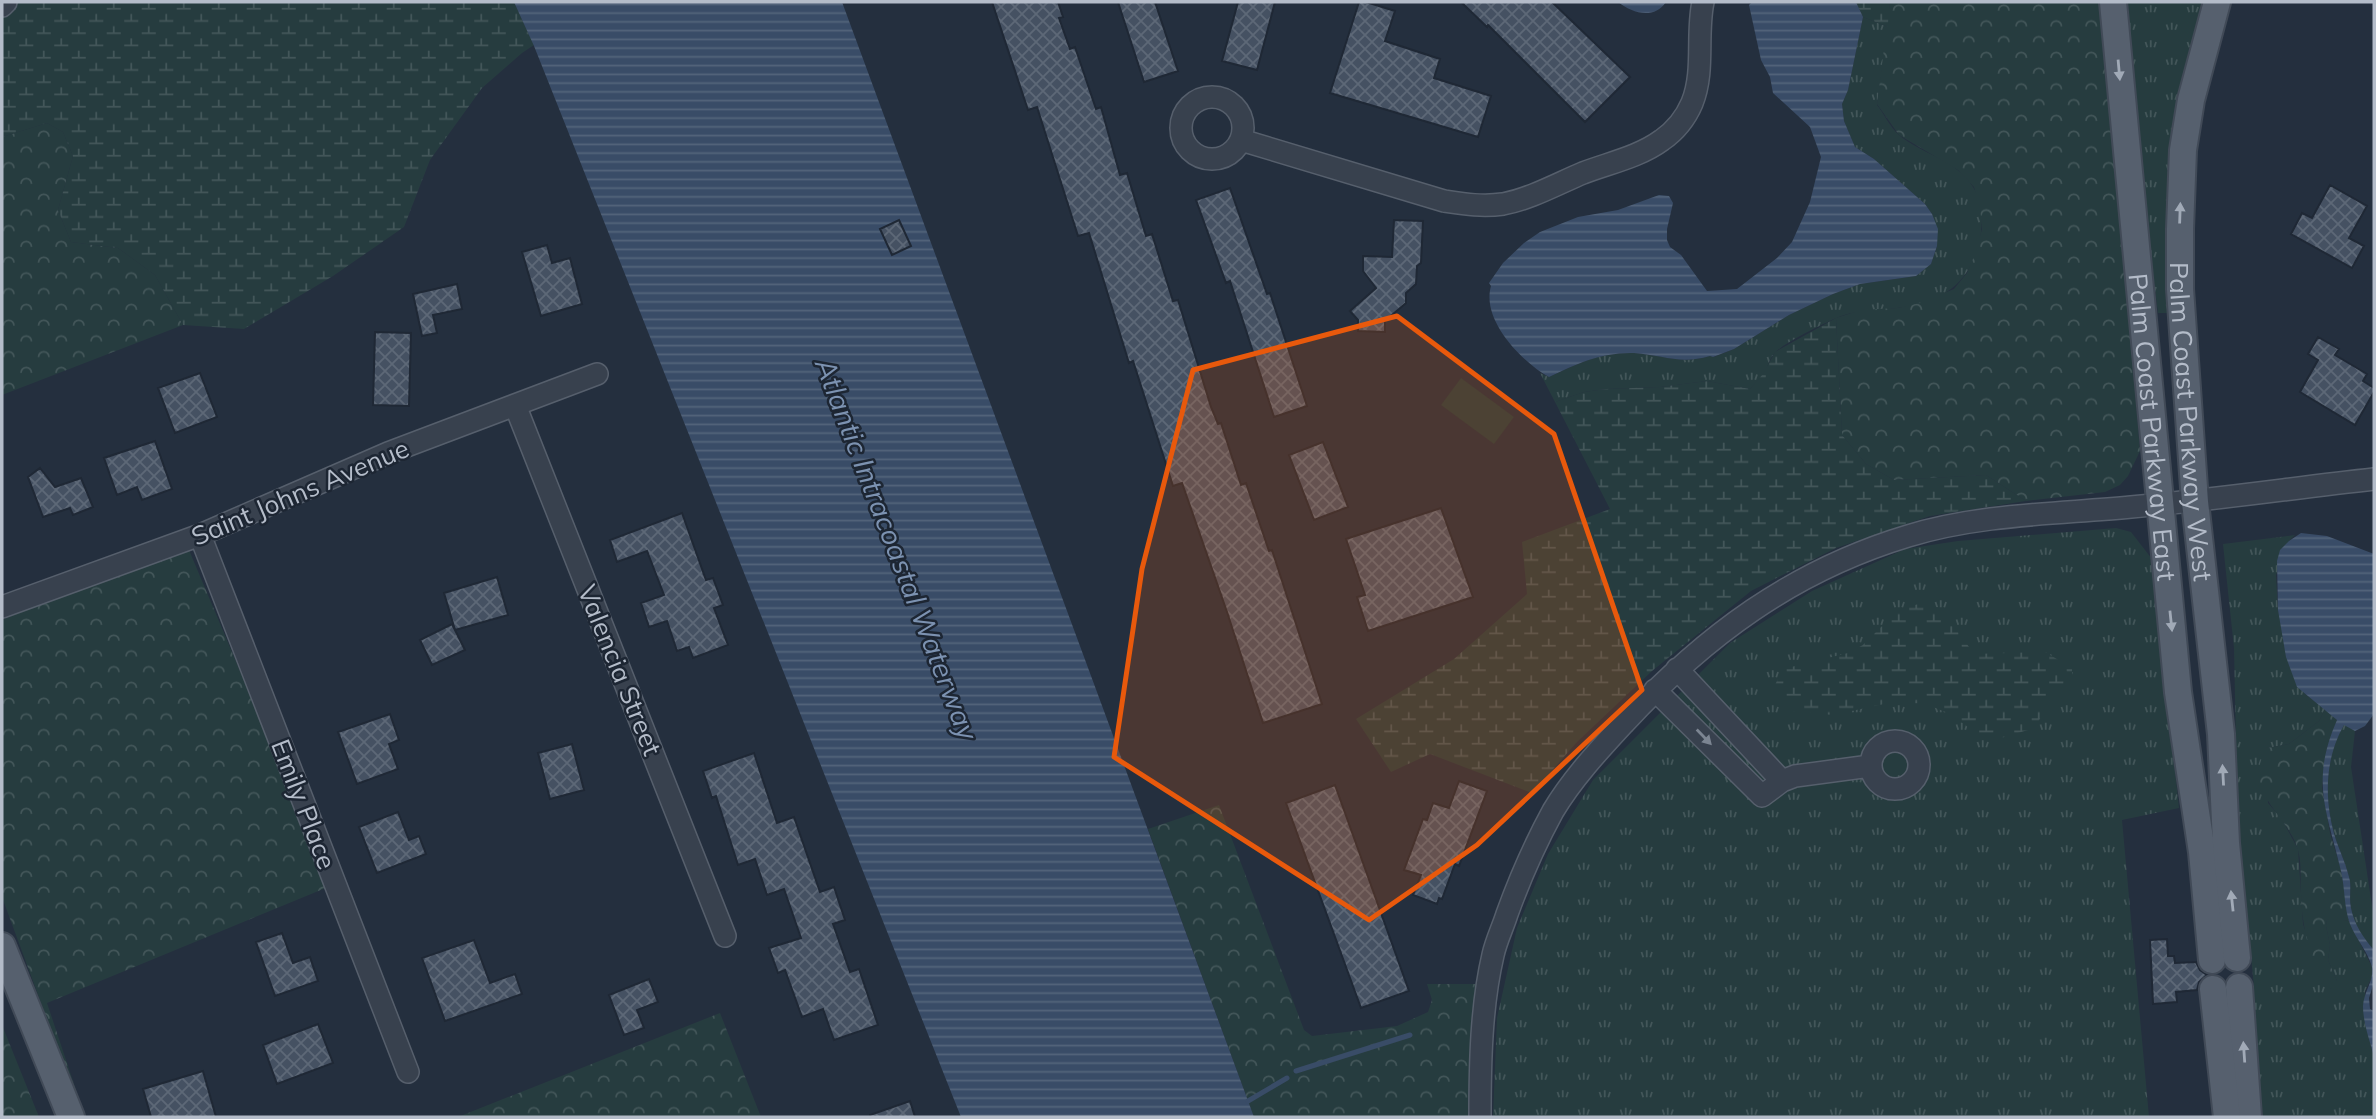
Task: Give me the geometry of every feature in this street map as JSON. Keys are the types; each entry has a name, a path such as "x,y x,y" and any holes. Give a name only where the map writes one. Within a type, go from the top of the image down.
{"main road":[{"name":"Palm Coast Parkway East","path":"2113,2 2178,692 2214,848"},
{"name":"Palm Coast Parkway West","path":"2214,848 2221,734 2195,502 2180,289 2181,173 2191,100 2217,2"},
{"path":"2214,848 2225,959"},
{"path":"2,946 71,1117"},
{"path":"2227,1117 2226,988 2248,1117"}],"street":[{"path":"2,6 6,2"},
{"path":"1241,140 1444,201 1470,205 1496,204 1520,199 1633,155 1655,145 1672,131 1687,113 1698,80 1699,28 1703,2"},
{"name":"Saint Johns Avenue","path":"2,607 200,536 388,453 597,374"},
{"name":"Valencia Street","path":"515,405 725,936"},
{"path":"1480,1117 1483,1024 1493,955 1519,879 1555,808 1597,752 1655,690 1722,630 1764,601 1842,560 1910,535 1960,524 2195,502 2279,489 2374,479"},
{"name":"Emily Place","path":"200,536 408,1072"},
{"path":"1677,669 1782,781"},
{"path":"1655,690 1762,796 1782,781 1795,776 1870,766"}],"highlighted area":[{"path":"1397,316 1554,434 1642,690 1477,845 1369,920 1114,757 1142,569 1193,370"}],"green space":[{"path":"2,2 514,2 534,45 482,88 430,160 404,227 333,276 244,329 183,325 155,275 118,248 71,242 58,210 73,156 63,132 47,123 2,137"},
{"path":"1856,2 1890,2 1888,27 1863,17"},
{"path":"1890,2 2103,2 2140,451 2128,476 2120,485 2105,492 2026,501 1986,475 1894,480 1866,464 1842,435 1836,318 1861,310 1898,308 1920,303 1954,289 1967,273 1982,229 1974,187 1958,170 1899,135 1877,104"},
{"path":"2123,2 2206,2 2169,163 2167,262 2170,313 2158,313 2134,122"},
{"path":"1863,17 1888,27 1877,105 1899,135 1958,170 1973,187 1979,200 1979,244 1974,259 1959,281 1939,297 1926,302 1849,313 1811,330 1778,350 1750,389 1707,381 1584,392 1555,402 1540,373 1549,377 1611,354 1634,353 1681,360 1714,357 1734,349 1789,315 1833,294 1860,284 1916,276 1931,264 1937,246 1932,214 1925,204 1874,159 1855,147 1844,121 1842,104 1848,90"},
{"path":"47,123 63,132 73,156 58,210 71,242 118,248 155,275 183,325 2,395 2,137"},
{"path":"1836,318 1842,435 1866,464 1894,480 1986,475 2026,501 1930,516 1836,548 1751,591 1652,671 1577,742 1532,793 1430,754 1391,772 1356,719 1454,659 1527,594 1522,542 1610,509 1555,402 1584,392 1707,381 1750,389 1763,374 1775,352"},
{"path":"1461,378 1514,417 1494,444 1441,405"},
{"path":"2116,528 2131,532 2152,559 2179,808 2122,820 2149,1117 1493,1117 1497,1018 1517,928 1548,854 1593,780 1730,643 1812,591 1905,549 1958,541"},
{"path":"2295,535 2289,541 2276,575 2278,610 2305,694 2325,709 2319,721 2289,744 2267,748 2268,803 2281,818 2298,849 2303,924 2319,972 2331,989 2337,981 2328,960 2330,945 2326,926 2327,920 2331,918 2349,921 2372,967 2373,975 2365,991 2365,1020 2374,1057 2374,1117 2263,1117 2250,989 2254,987 2251,956 2248,952 2238,840 2234,648 2223,544"},
{"path":"186,543 327,877 333,885 47,1003 83,1117 2,897 2,620"},
{"path":"1919,604 1941,608 1974,654 2045,652 2072,668 2072,689 2053,698 2035,728 1994,740 1980,737 1953,715 1923,703 1884,704 1833,715 1791,711 1774,687 1783,669 1848,653 1863,645 1899,609"},
{"path":"2325,709 2337,720 2327,748 2322,787 2330,833 2342,873 2349,921 2327,920 2330,945 2328,960 2337,981 2337,987 2331,989 2317,970 2308,944 2301,904 2298,850 2293,837 2262,790 2259,777 2260,763 2267,748 2289,744 2319,721"},
{"path":"2344,724 2355,731 2351,767 2374,919 2374,950 2366,941 2352,914 2350,881 2329,811 2330,766 2337,737"},
{"path":"1219,805 1304,1030 1312,1036 1397,1026 1428,1012 1432,1000 1427,984 1476,984 1471,1117 1254,1117 1148,829"},
{"path":"720,1013 761,1117 458,1117"},
{"path":"2,1025 39,1117 2,1117"}],"water":[{"name":"Atlantic Intracoastal Waterway","path":"514,2 842,2 1254,1117 961,1117 534,46"},
{"path":"1618,2 1666,2 1655,11 1643,13"},
{"path":"1752,2 1856,2 1863,17 1848,90 1842,104 1844,121 1855,147 1874,159 1925,204 1932,214 1938,229 1937,246 1931,264 1916,276 1860,284 1833,294 1789,315 1734,349 1713,357 1680,360 1634,353 1611,354 1579,363 1549,377 1527,361 1506,339 1492,312 1489,283 1503,263 1540,232 1578,217 1618,210 1659,195 1669,196 1673,203 1667,240 1707,291 1737,289 1777,258 1792,242 1810,202 1821,157 1810,127 1773,93 1770,77 1761,60 1749,5"},
{"path":"2301,533 2327,536 2374,554 2374,714 2365,726 2355,731 2344,725 2333,752 2328,796 2332,826 2350,881 2352,914 2374,950 2374,982 2369,998 2370,1009 2374,1011 2374,1057 2363,1006 2372,977 2372,967 2348,918 2341,871 2324,796 2324,761 2337,720 2297,687 2286,657 2278,610 2277,561 2280,550"}],"building":[{"path":"992,2 1058,2 1063,17 1059,18 1070,49 1075,47 1096,109 1101,107 1120,175 1127,173 1146,236 1152,234 1173,301 1178,300 1211,407 1218,424 1221,423 1241,485 1246,483 1269,551 1272,550 1322,704 1263,723 1182,483 1173,486 1133,361 1129,363 1089,233 1078,236 1037,107 1028,110"},
{"path":"1118,2 1155,2 1178,71 1144,82"},
{"path":"1238,2 1275,2 1257,70 1222,61"},
{"path":"1359,2 1395,11 1385,41 1440,59 1434,78 1491,96 1478,137 1330,93"},
{"path":"1461,2 1552,2 1630,77 1585,122 1488,25 1487,27"},
{"path":"2330,185 2367,206 2349,238 2364,246 2352,268 2291,234 2302,213 2312,218"},
{"path":"1230,188 1267,294 1270,293 1307,406 1274,417 1230,281 1226,283 1196,200"},
{"path":"899,220 911,246 892,255 880,229"},
{"path":"1394,220 1423,221 1421,263 1417,266 1416,284 1406,293 1406,303 1385,321 1385,332 1358,331 1358,320 1350,311 1376,288 1363,271 1363,256 1392,257"},
{"path":"547,245 552,263 570,258 582,304 541,316 522,252"},
{"path":"457,284 462,309 433,315 437,333 422,336 413,294"},
{"path":"375,332 411,333 409,406 373,405"},
{"path":"2318,337 2339,349 2335,355 2367,374 2363,381 2374,388 2355,425 2300,392 2318,360 2308,354"},
{"path":"200,373 217,417 175,433 158,388"},
{"path":"155,441 172,489 142,500 137,487 117,495 104,458"},
{"path":"1323,442 1348,507 1314,520 1289,455"},
{"path":"40,468 55,487 81,478 93,507 73,515 70,508 43,517 28,477"},
{"path":"1441,508 1473,597 1368,631 1357,597 1365,595 1346,539"},
{"path":"682,513 706,580 713,578 723,605 714,608 728,645 693,658 689,647 677,651 667,621 649,627 641,603 664,595 647,551 617,562 610,540"},
{"path":"497,577 508,615 455,630 444,593"},
{"path":"452,624 465,650 432,665 420,640"},
{"path":"390,714 399,740 389,744 398,769 357,784 338,732"},
{"path":"572,744 584,790 550,799 538,753"},
{"path":"754,753 777,823 794,817 820,892 834,887 845,920 833,924 850,972 859,969 878,1025 834,1040 823,1009 802,1017 785,970 778,973 769,948 801,938 784,889 767,895 755,859 738,865 716,796 712,798 703,771"},
{"path":"1459,781 1487,791 1459,866 1455,864 1442,899 1439,898 1437,904 1413,895 1421,875 1404,870 1423,819 1427,820 1433,803 1449,808"},
{"path":"1335,785 1409,991 1361,1008 1286,803"},
{"path":"398,812 409,840 419,836 426,854 377,873 359,827"},
{"path":"282,933 293,963 310,957 318,981 275,996 256,942"},
{"path":"2167,939 2168,956 2174,956 2175,963 2196,962 2200,970 2207,975 2199,982 2197,990 2176,992 2177,1002 2153,1004 2150,940"},
{"path":"474,940 490,983 515,974 522,994 445,1021 422,958"},
{"path":"649,979 658,1002 637,1010 644,1028 624,1035 609,995"},
{"path":"318,1024 333,1063 277,1084 263,1045"},
{"path":"203,1071 216,1117 151,1117 143,1089"},
{"path":"910,1101 915,1117 870,1117 870,1115"}],"waterway":[{"path":"1296,1071 1410,1035"},
{"path":"1248,1101 1287,1078"}]}
